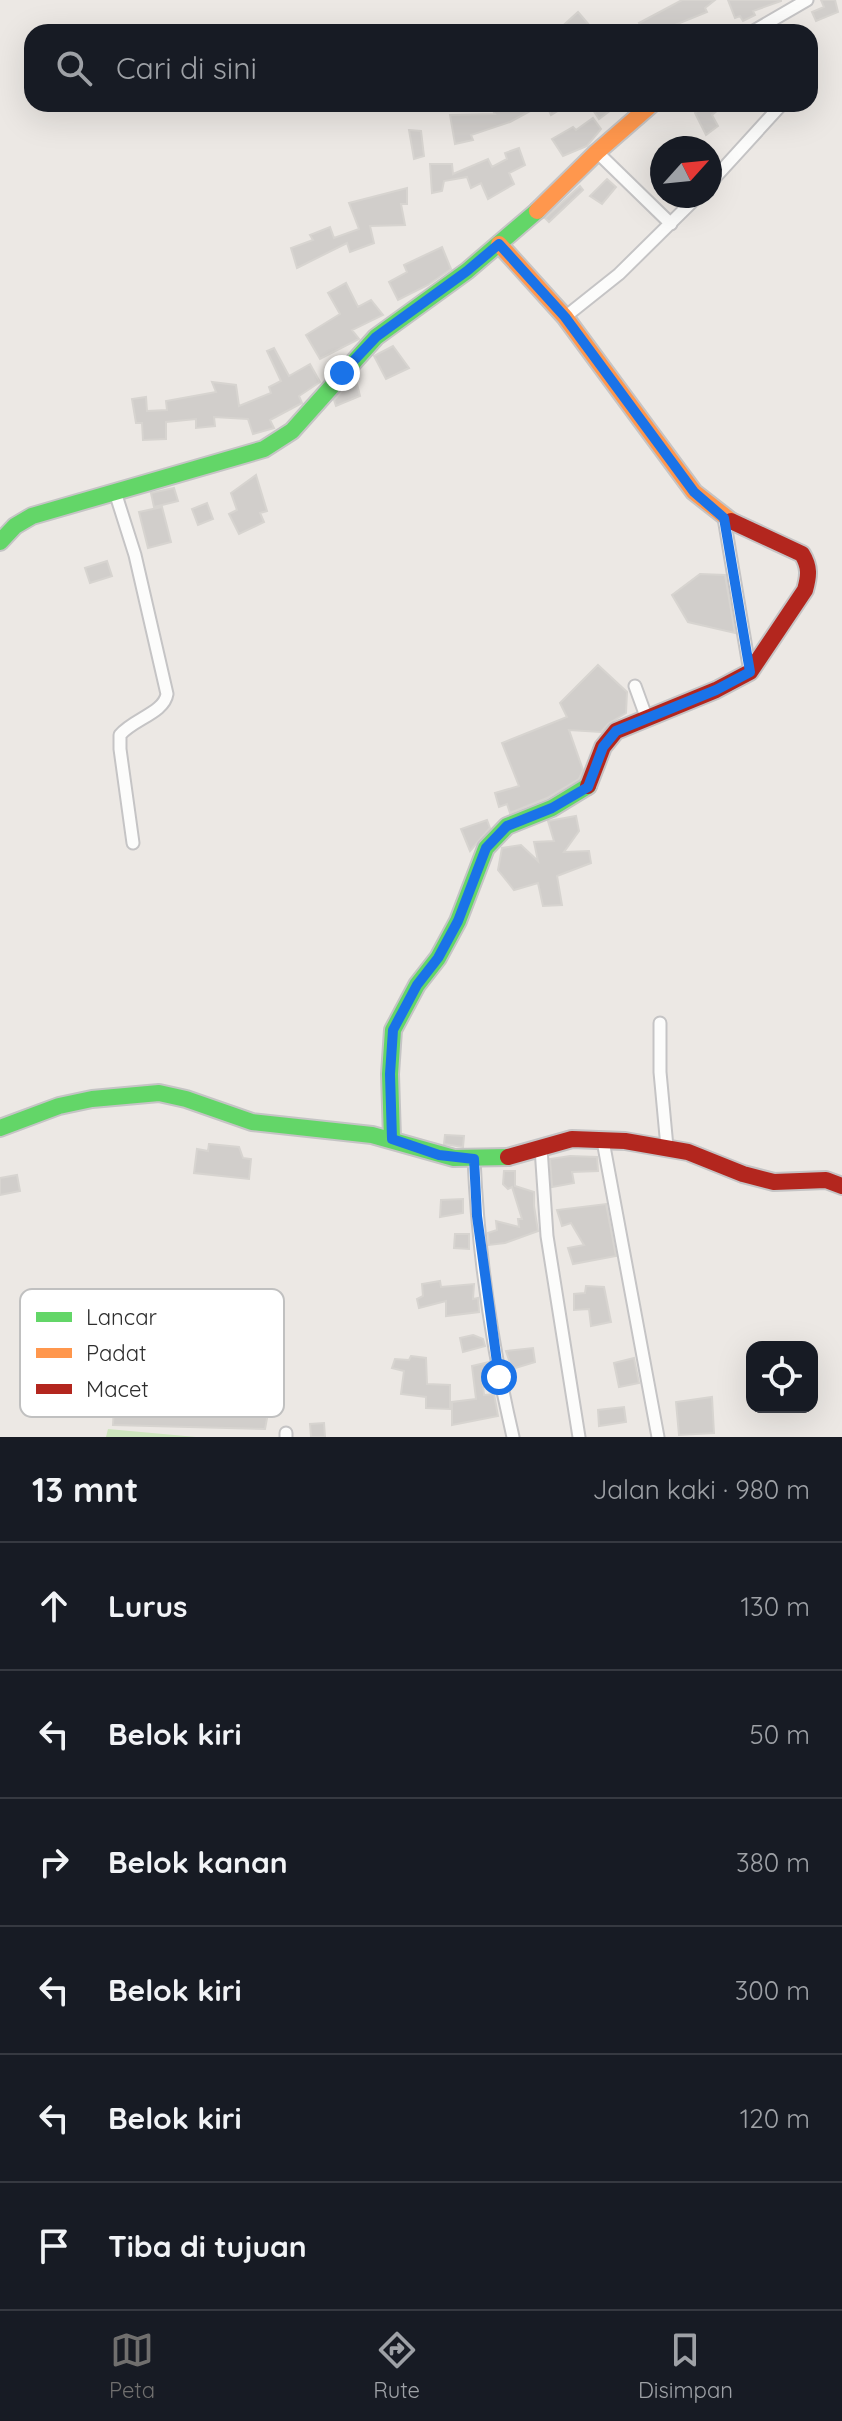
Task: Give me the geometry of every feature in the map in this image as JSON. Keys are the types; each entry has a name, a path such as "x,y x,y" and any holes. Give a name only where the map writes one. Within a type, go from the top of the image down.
{"street":[{"path":"775,24 807,0"},
{"path":"0,542 15,526 32,516 264,449 278,441 376,337 467,271 542,207 643,112"},
{"path":"722,170 775,112"},
{"path":"597,152 671,224"},
{"path":"565,317 619,274 686,208"},
{"path":"392,1139 390,1074 393,1030 417,985 438,958 458,921 486,848 507,826 552,808 588,787 603,747 616,731 716,690 750,672 809,581 807,562 802,554 724,518 694,492 565,317 499,244"},
{"path":"115,492 135,555 167,694 166,702 136,720 120,735 133,843"},
{"path":"724,518 750,672"},
{"path":"635,686 647,719"},
{"path":"660,1023 660,1072 667,1147"},
{"path":"0,1128 59,1106 92,1099 159,1093 252,1122 392,1139 439,1155 474,1159 508,1157 572,1139 603,1141 667,1147 700,1156 758,1179 774,1182 826,1180 842,1186"},
{"path":"603,1141 658,1437"},
{"path":"541,1148 547,1236 579,1437"},
{"path":"474,1159 477,1216 499,1377 513,1437"}],"green space":[{"path":"108,1429 196,1437 106,1437"}],"building":[{"path":"682,0 715,0 705,8 707,12 677,24 639,23"},
{"path":"728,0 781,1 753,11 755,15 743,21 740,16 735,18"},
{"path":"821,0 835,0 838,12 816,21 812,12 824,7"},
{"path":"578,12 588,24 565,24"},
{"path":"528,112 510,122 471,135 473,140 455,144 450,115"},
{"path":"594,112 608,112 599,119"},
{"path":"716,112 712,115 718,126 706,135 695,113"},
{"path":"593,118 601,129 587,146 563,156 552,139 573,127 576,130"},
{"path":"409,130 421,131 424,156 414,159"},
{"path":"519,148 525,165 509,173 514,184 488,199 481,183 471,188 467,177 444,181 442,191 432,193 430,164 452,164 453,174 488,159 492,167 507,159 505,153"},
{"path":"607,179 616,187 602,204 590,196"},
{"path":"580,186 583,190 549,222 545,218"},
{"path":"407,188 407,204 401,204 405,225 370,226 374,243 350,252 347,243 297,268 291,248 313,240 310,235 330,227 334,238 359,229 349,203"},
{"path":"442,247 451,269 398,300 389,282 407,272 404,265"},
{"path":"346,283 358,307 371,300 383,315 352,330 359,339 320,359 306,335 340,314 328,293"},
{"path":"393,346 409,368 386,379 374,356"},
{"path":"274,348 289,376 310,364 320,382 299,396 302,403 270,420 274,428 253,434 248,419 214,417 215,426 196,428 196,419 166,422 166,439 143,440 142,423 136,423 132,399 146,397 147,411 167,410 166,401 216,392 212,382 236,385 239,406 271,393 269,387 281,381 267,351"},
{"path":"356,380 360,396 336,406 334,400 349,383"},
{"path":"256,475 267,511 260,513 264,522 239,534 229,514 237,510 231,493"},
{"path":"174,488 178,501 154,507 151,493"},
{"path":"207,503 213,519 198,525 192,509"},
{"path":"162,507 171,542 148,548 139,512"},
{"path":"107,561 112,576 90,583 85,568"},
{"path":"700,574 725,575 735,633 688,622 672,595"},
{"path":"598,665 627,692 626,713 601,732 569,730 583,770 579,779 547,798 510,813 507,804 499,807 495,793 519,786 502,743 567,717 560,703"},
{"path":"576,816 579,831 564,852 589,851 591,863 557,876 562,905 543,906 538,883 514,890 498,870 502,848 521,845 538,861 534,842 554,841 548,821"},
{"path":"487,820 490,828 470,851 461,829"},
{"path":"445,1135 464,1136 463,1147 444,1144"},
{"path":"209,1144 239,1147 243,1158 251,1159 249,1179 194,1173 197,1149 208,1151"},
{"path":"597,1157 598,1171 572,1172 574,1183 552,1187 550,1159"},
{"path":"504,1171 515,1171 515,1186 534,1192 538,1231 505,1243 489,1245 488,1233 497,1230 496,1221 519,1227 518,1219 522,1219 512,1187 508,1189 503,1184"},
{"path":"17,1175 20,1191 0,1195 0,1178"},
{"path":"463,1199 463,1213 440,1217 441,1200"},
{"path":"606,1204 616,1256 573,1264 568,1248 584,1245 571,1223 562,1226 557,1210"},
{"path":"455,1234 469,1234 469,1249 454,1248"},
{"path":"440,1281 441,1287 474,1284 473,1299 478,1298 479,1312 446,1316 446,1301 419,1308 417,1299 423,1296 422,1284"},
{"path":"586,1286 604,1287 611,1322 591,1326 589,1309 574,1310 574,1294 585,1293"},
{"path":"473,1335 483,1339 485,1346 463,1352 460,1338"},
{"path":"533,1348 535,1362 512,1369 506,1351"},
{"path":"411,1356 426,1358 427,1384 450,1385 450,1409 426,1408 426,1397 401,1394 404,1371 392,1368 395,1359 409,1360"},
{"path":"634,1358 639,1383 619,1387 614,1363"},
{"path":"489,1362 490,1372 482,1375 484,1395 494,1394 498,1416 452,1425 452,1402 476,1399 472,1366"},
{"path":"712,1397 714,1433 679,1435 676,1402"},
{"path":"624,1407 626,1422 599,1426 598,1410"},
{"path":"113,1417 267,1417 265,1429 113,1425"},
{"path":"324,1423 325,1437 311,1437 310,1424"}],"traffic: fast":[{"path":"0,542 15,526 32,516 264,449 292,431 376,337 467,271 537,211"},
{"path":"392,1139 390,1074 393,1030 417,985 438,958 458,921 486,848 507,826 552,808 588,786"},
{"path":"0,1128 59,1106 92,1099 159,1093 252,1122 372,1135 454,1158 508,1157"}],"traffic: slow":[{"path":"537,211 643,112"},
{"path":"499,244 565,317 694,492 731,521"}],"traffic: jam":[{"path":"588,786 603,747 616,731 716,690 750,672 805,590 808,572 802,554 731,521"},
{"path":"508,1157 572,1139 625,1141 688,1152 743,1174 774,1182 826,1180 842,1186"}],"route":[{"path":"342,373 376,337 431,299 499,244 565,317 694,492 724,518 750,672 716,690 616,731 603,747 588,787 552,808 507,826 486,848 458,921 438,958 417,985 393,1030 390,1074 392,1139 439,1155 474,1159 477,1216 499,1377"}]}
